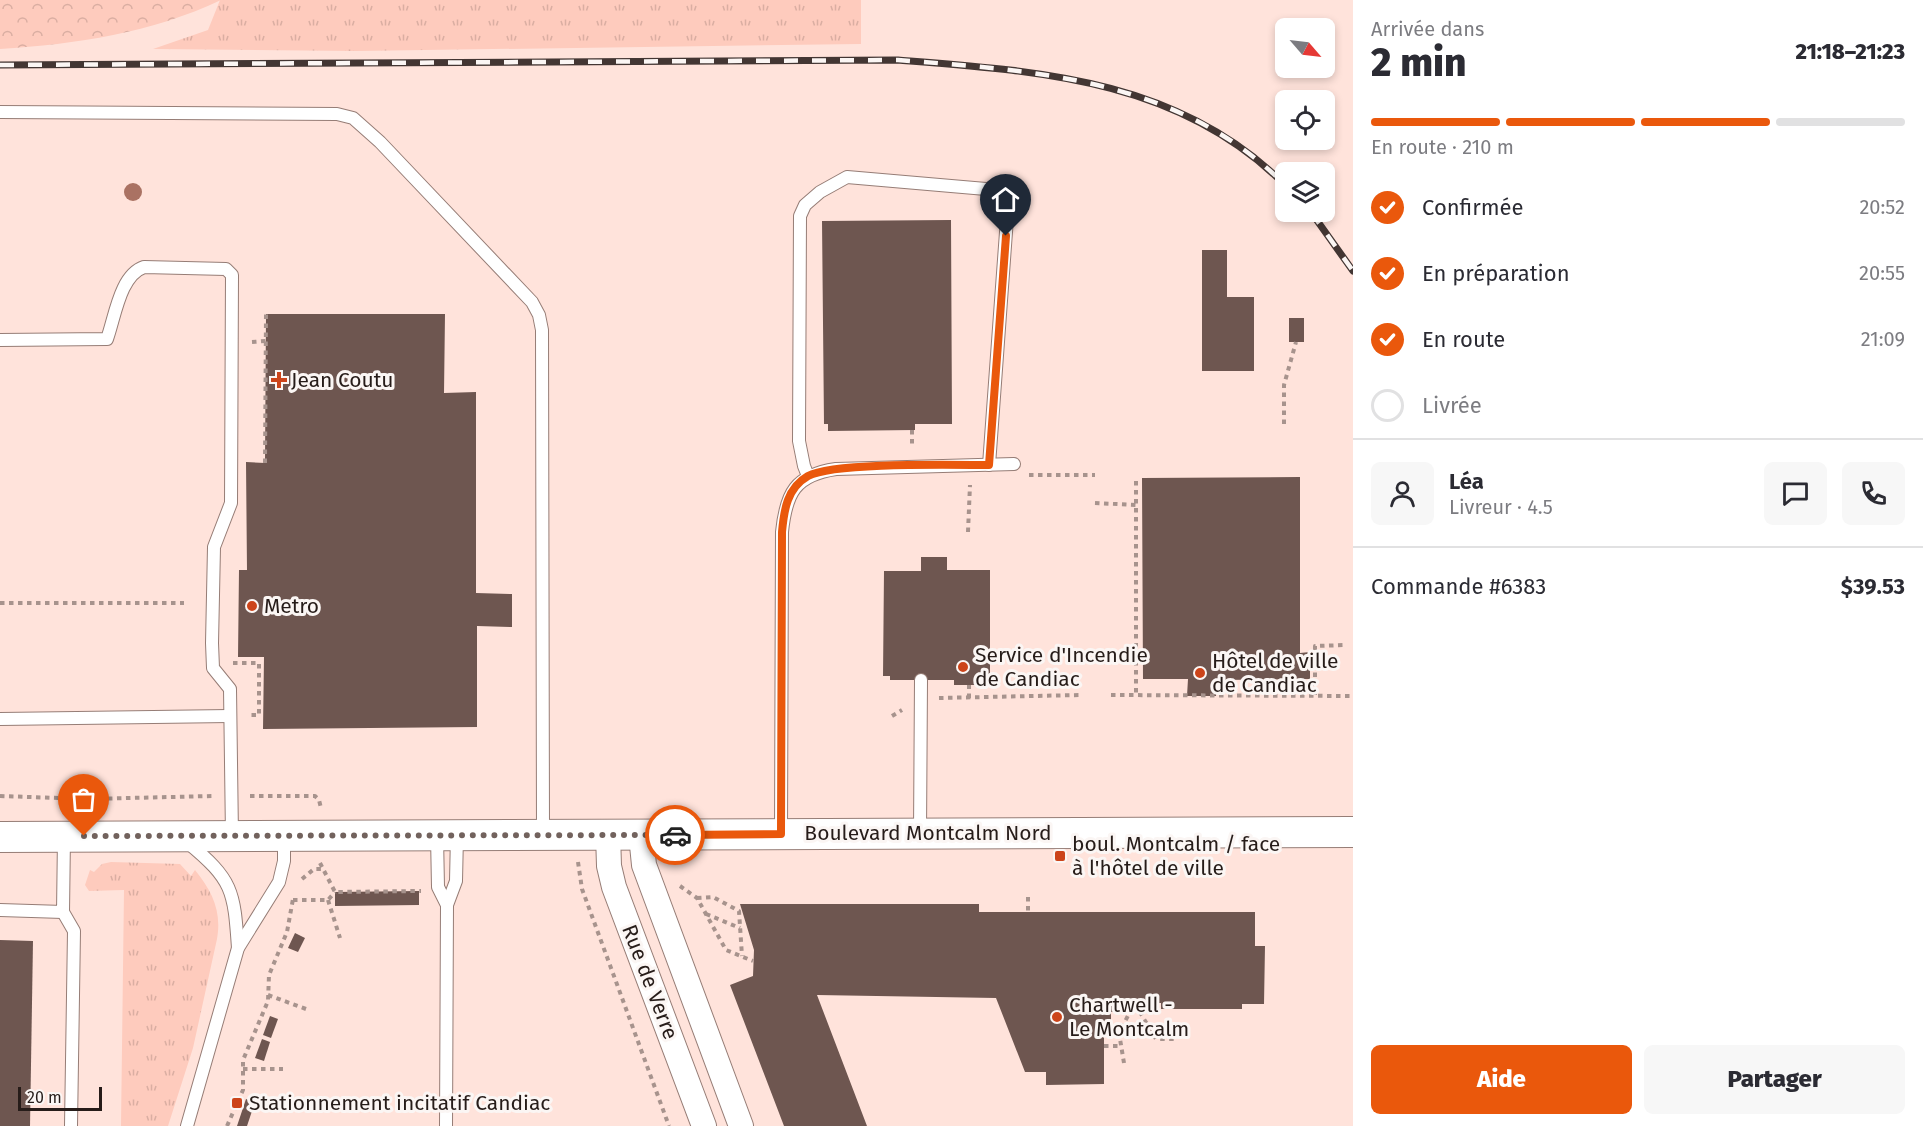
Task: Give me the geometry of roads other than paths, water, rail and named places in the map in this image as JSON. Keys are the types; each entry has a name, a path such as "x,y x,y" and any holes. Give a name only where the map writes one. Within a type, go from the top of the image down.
{"street":[{"name":"Boulevard Montcalm Nord","path":"0,837 1353,832"},
{"name":"Rue de Verre","path":"609,834 609,866 614,887 704,1126"},
{"name":"Rue de Verre","path":"641,835 644,865 741,1126"}],"lane":[{"path":"0,112 337,114 353,118 380,142 532,302 539,315 542,330 543,836"},
{"path":"808,476 800,441 800,216 806,205 820,192 848,177 1010,191 989,465"},
{"path":"0,340 107,339 127,280 137,269 144,267 226,270 232,275 231,503 214,547 212,643 213,668 230,689 232,836"},
{"path":"781,834 782,532 787,501 799,483 808,476 837,469 1014,464"},
{"path":"920,833 921,680"},
{"path":"0,719 230,716"},
{"path":"179,835 213,864 226,881 234,901 237,948"},
{"path":"187,1126 237,948 279,882 284,861 284,835"},
{"path":"447,835 438,887 447,905"},
{"path":"446,1126 447,905 456,881 447,835"},
{"path":"64,836 63,912 74,931 71,1126"},
{"path":"0,910 63,912"}],"railway":[{"path":"0,65 898,60 951,64 1055,76 1105,87 1154,102 1200,123 1245,150 1275,176"},
{"path":"1318,222 1353,271"}],"place":[{"name":"Jean Coutu","path":"279,380"},
{"name":"Metro","path":"252,606"},
{"name":"Service d'Incendie de Candiac","path":"963,667"},
{"name":"Hôtel de ville de Candiac","path":"1200,673"},
{"name":"boul. Montcalm / face à l'hôtel de ville","path":"1060,856"},
{"name":"Chartwell - Le Montcalm","path":"1057,1017"},
{"name":"Stationnement incitatif Candiac","path":"237,1103"}]}
